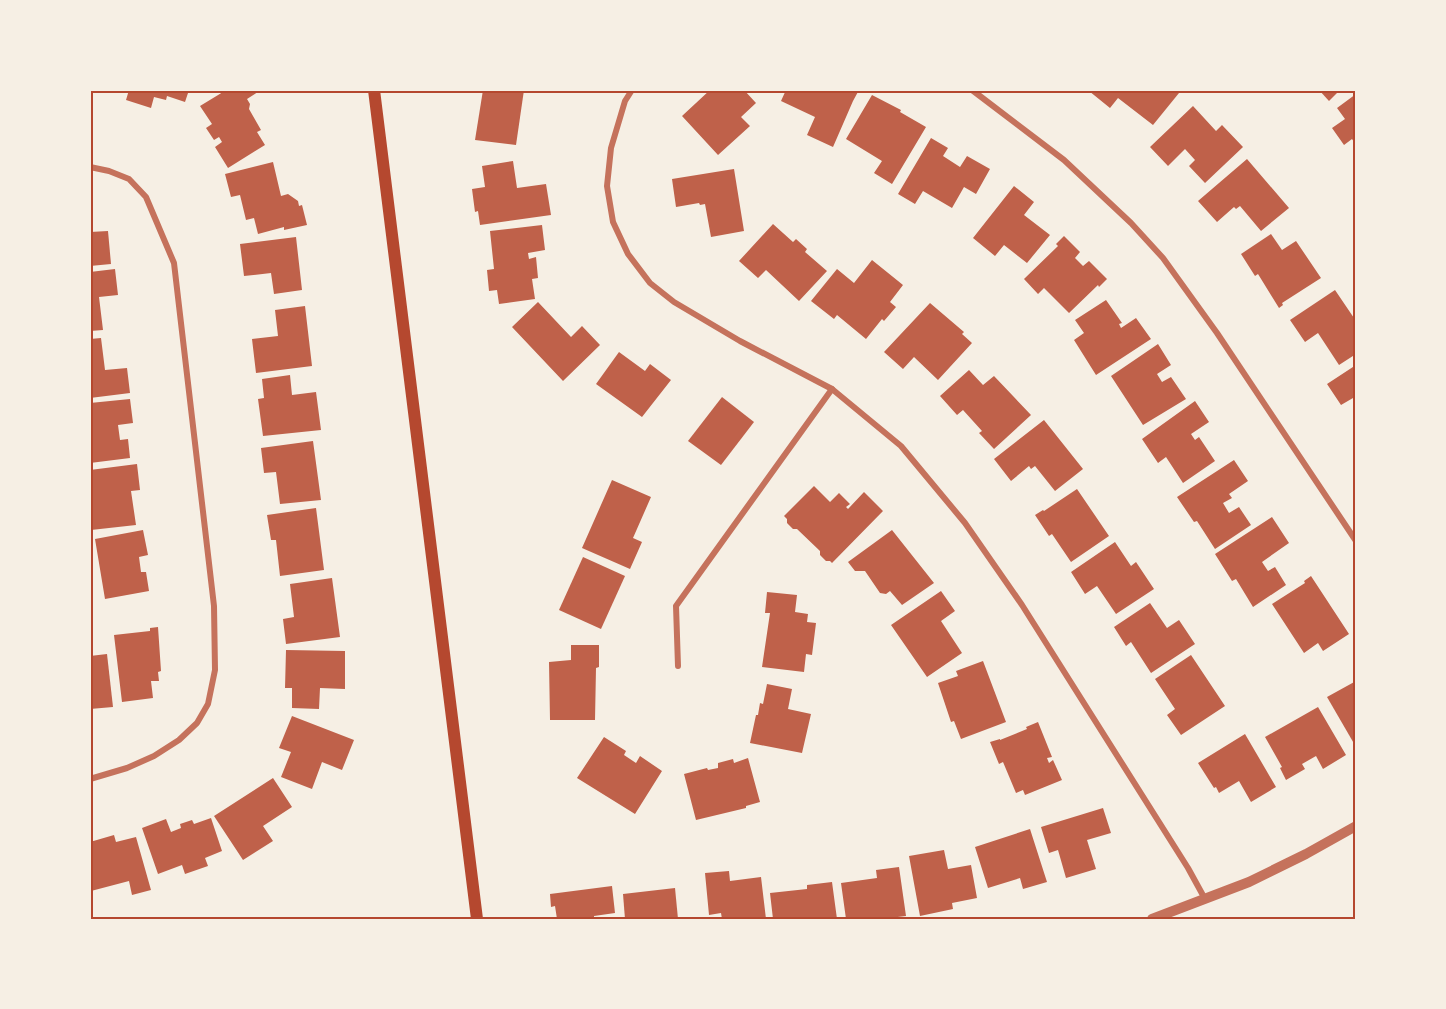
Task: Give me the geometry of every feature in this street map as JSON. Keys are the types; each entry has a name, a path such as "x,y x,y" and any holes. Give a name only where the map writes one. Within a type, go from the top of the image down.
{"main road":[{"path":"374,90 477,919"}],"street":[{"path":"632,90 625,101 611,148 607,186 613,222 628,254 650,283 674,302 740,341 832,389 901,446 965,523 1048,646 1188,868 1205,899"},
{"path":"972,90 1064,160 1131,223 1163,258 1217,333 1356,541"},
{"path":"90,167 110,171 129,179 146,197 174,263 214,606 215,670 208,704 197,723 179,740 154,756 127,768 90,779"},
{"path":"678,666 676,606 832,389"},
{"path":"1152,919 1250,882 1356,826"}],"building":[{"path":"129,90 189,90 185,102 167,96 166,100 154,97 151,108 126,100"},
{"path":"222,90 261,90 247,99 250,104 249,109 261,130 257,132 265,145 228,168 215,147 222,142 219,137 214,140 206,128 212,124 200,106 223,92"},
{"path":"483,90 524,90 516,145 475,140"},
{"path":"710,90 744,90 756,103 741,117 750,126 718,155 682,116"},
{"path":"786,90 859,90 833,147 807,135 815,117 781,101"},
{"path":"1090,90 1174,90 1179,93 1153,125 1118,98 1110,108"},
{"path":"1319,90 1340,90 1329,101"},
{"path":"1356,94 1356,145 1352,139 1344,145 1332,128 1345,119 1337,108"},
{"path":"872,95 901,110 900,112 926,127 892,184 874,173 882,161 846,139"},
{"path":"1193,106 1216,131 1222,125 1243,147 1205,183 1189,166 1195,160 1185,149 1168,166 1150,147"},
{"path":"931,138 948,148 943,156 960,167 967,156 990,169 976,194 964,187 952,208 923,191 915,204 898,194"},
{"path":"1247,159 1289,208 1261,231 1240,206 1236,209 1234,207 1217,222 1198,201"},
{"path":"513,161 517,188 546,184 551,215 480,225 478,211 475,212 472,189 485,187 482,166"},
{"path":"273,162 281,196 288,194 298,201 299,206 302,205 307,225 284,230 284,227 258,234 254,218 246,220 240,195 231,197 225,174"},
{"path":"734,169 744,231 711,237 705,204 676,207 672,179"},
{"path":"1014,186 1034,202 1024,215 1050,235 1027,263 1004,245 995,256 973,238"},
{"path":"773,224 793,242 796,239 807,249 805,252 827,271 799,301 766,270 758,278 739,261"},
{"path":"542,225 545,250 528,253 529,259 536,257 538,278 532,279 535,299 499,304 497,290 489,291 487,270 494,269 490,231"},
{"path":"108,231 111,264 90,266 90,232"},
{"path":"1271,234 1282,250 1296,241 1321,278 1282,303 1283,305 1279,308 1258,274 1255,276 1241,254"},
{"path":"1064,236 1080,252 1075,258 1083,266 1089,261 1107,279 1069,313 1044,288 1038,294 1024,279 1058,246 1056,244"},
{"path":"296,237 302,290 274,294 271,273 244,276 240,244"},
{"path":"872,260 903,285 890,302 896,307 884,321 882,319 866,339 837,315 834,319 811,301 837,269 854,283"},
{"path":"115,269 118,295 99,297 103,330 90,331 90,272"},
{"path":"1335,290 1356,321 1356,354 1339,365 1318,333 1305,342 1290,320"},
{"path":"1106,300 1122,323 1119,324 1121,328 1136,318 1151,339 1096,375 1074,340 1084,333 1075,320"},
{"path":"538,302 571,337 582,326 600,345 563,381 512,327"},
{"path":"930,303 964,332 962,334 972,343 938,380 914,357 903,369 884,352"},
{"path":"305,306 312,366 256,373 252,339 278,336 275,310"},
{"path":"101,338 105,370 127,368 130,393 90,398 90,339"},
{"path":"1158,344 1171,365 1157,374 1162,382 1171,377 1186,399 1143,425 1111,376"},
{"path":"619,352 645,371 650,364 671,380 642,417 596,384"},
{"path":"1356,365 1356,402 1353,398 1341,405 1327,384"},
{"path":"969,370 983,385 994,376 1031,415 994,449 979,433 982,431 963,410 957,415 940,396"},
{"path":"290,375 292,395 316,392 321,430 263,436 258,399 264,398 262,379"},
{"path":"722,397 754,422 721,465 688,441"},
{"path":"130,399 133,423 118,425 120,440 128,439 130,458 90,463 90,403"},
{"path":"1195,401 1209,422 1191,434 1195,440 1199,437 1215,461 1183,483 1166,457 1158,463 1142,439"},
{"path":"1044,420 1083,469 1055,491 1035,466 1031,469 1029,466 1011,481 994,459"},
{"path":"313,441 321,500 280,504 276,472 264,473 261,448"},
{"path":"1234,460 1248,481 1229,494 1232,498 1223,503 1229,513 1239,507 1251,525 1215,549 1197,521 1194,522 1177,497"},
{"path":"137,464 140,490 131,491 136,525 91,530 90,499 93,498 90,470"},
{"path":"612,480 651,497 633,538 642,542 630,569 582,548"},
{"path":"814,486 830,502 839,493 850,504 846,507 848,509 864,492 883,511 832,563 826,561 820,555 820,551 797,529 793,529 784,516"},
{"path":"1077,489 1109,536 1071,562 1052,534 1049,536 1035,515"},
{"path":"316,508 324,570 280,576 276,540 271,540 267,515"},
{"path":"1272,517 1289,543 1262,562 1268,571 1275,567 1286,585 1253,607 1236,579 1232,581 1215,554"},
{"path":"143,530 148,555 139,557 141,572 146,572 149,591 105,599 95,539"},
{"path":"892,530 934,583 902,605 890,591 886,594 880,593 865,571 855,571 848,562"},
{"path":"1115,542 1131,566 1136,562 1154,589 1116,614 1097,586 1085,594 1071,572"},
{"path":"583,557 625,576 601,629 559,610"},
{"path":"1311,576 1349,634 1323,651 1318,643 1304,653 1272,604 1305,583 1304,581"},
{"path":"332,578 340,637 286,644 283,619 294,617 290,584"},
{"path":"941,591 955,611 941,621 962,653 927,677 891,625"},
{"path":"767,592 797,595 795,612 808,614 807,622 816,623 812,655 806,654 804,672 762,667 770,613 765,613"},
{"path":"1150,603 1167,628 1179,620 1195,644 1151,673 1131,642 1126,646 1114,627"},
{"path":"158,627 161,671 158,672 159,681 151,681 153,698 122,702 114,635 150,631 150,628"},
{"path":"571,645 599,645 595,720 550,720 549,662 571,660"},
{"path":"286,650 345,651 345,689 320,688 319,709 292,708 292,688 285,688"},
{"path":"107,654 113,707 90,709 90,656"},
{"path":"1191,655 1225,706 1181,735 1167,715 1175,709 1155,679"},
{"path":"983,661 1006,722 961,739 954,721 951,722 938,683 958,676 956,671"},
{"path":"1356,681 1356,747 1327,697"},
{"path":"767,684 792,689 788,709 811,714 802,753 750,743 756,715 758,715 760,703 763,704"},
{"path":"1318,707 1346,755 1323,769 1316,756 1302,764 1305,769 1286,780 1280,768 1282,767 1265,737"},
{"path":"292,716 354,740 342,770 322,762 312,789 281,777 291,752 279,748"},
{"path":"1038,722 1052,757 1047,758 1049,763 1053,760 1062,780 1025,795 1023,790 1016,793 1003,762 999,764 990,742 1027,729 1026,727"},
{"path":"1245,734 1276,787 1251,802 1239,781 1219,793 1198,763"},
{"path":"604,737 626,751 624,755 636,763 640,756 662,771 635,814 577,778"},
{"path":"748,758 760,802 746,806 746,808 696,820 684,774 707,768 708,770 718,768 718,763 733,759 734,763"},
{"path":"273,778 292,807 263,826 273,841 243,860 214,816"},
{"path":"1103,808 1111,833 1087,840 1096,869 1066,878 1058,850 1049,853 1041,827"},
{"path":"211,818 222,851 205,858 208,866 185,874 182,865 158,874 142,828 166,819 171,832 181,828 180,824 192,820 194,824"},
{"path":"1030,829 1047,882 1023,889 1020,878 988,888 975,847"},
{"path":"114,835 116,842 136,837 151,890 132,895 129,881 91,891 90,842"},
{"path":"944,850 948,869 971,865 977,898 952,903 953,909 920,916 909,856"},
{"path":"899,867 906,916 846,919 841,883 877,878 876,870"},
{"path":"729,871 730,881 761,877 766,919 722,919 721,913 709,915 705,873"},
{"path":"832,882 837,919 773,919 770,893 807,889 807,885"},
{"path":"612,886 615,913 594,916 594,919 557,919 555,906 551,907 550,894"},
{"path":"675,888 678,919 625,919 623,894"}]}
